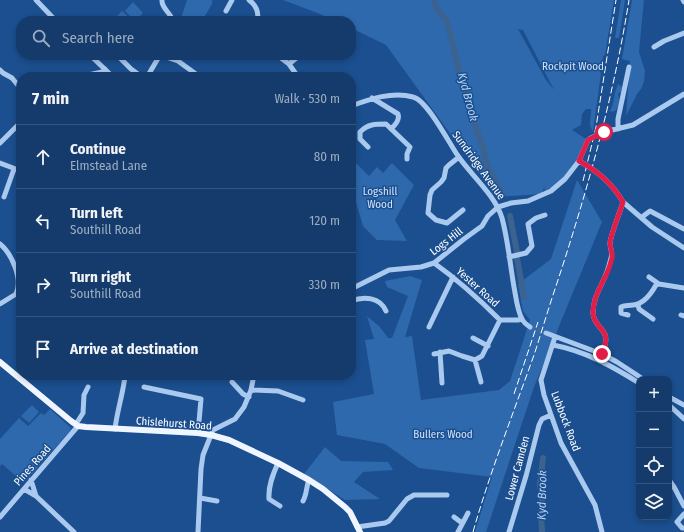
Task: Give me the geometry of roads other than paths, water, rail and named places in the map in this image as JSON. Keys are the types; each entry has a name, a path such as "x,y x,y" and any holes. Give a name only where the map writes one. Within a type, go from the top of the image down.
{"main road":[{"path":"0,362 16,373"},
{"path":"25,380 77,425"},
{"name":"Chislehurst Road","path":"77,425 115,429 211,434 229,440 278,462 309,480 340,501 350,512 359,529"}],"street":[{"path":"36,0 51,16"},
{"path":"162,0 162,6 171,16"},
{"path":"226,11 232,0"},
{"path":"248,0 256,7 257,16"},
{"path":"654,47 664,41 684,33"},
{"path":"95,60 108,72"},
{"path":"122,60 135,72"},
{"path":"150,72 157,60"},
{"path":"173,60 193,72"},
{"path":"284,60 289,64 295,72"},
{"path":"289,64 294,60"},
{"path":"618,129 618,119 629,67"},
{"path":"101,72 105,69"},
{"path":"0,70 12,78 16,83"},
{"path":"498,206 528,201 552,191 565,179 579,161 588,140 604,132 633,125 684,94"},
{"name":"Sundridge Avenue","path":"356,104 372,98 400,95 413,97 420,100 427,108 459,157 498,206 502,218 516,295 522,319"},
{"path":"372,98 398,114 399,117 397,122 391,129"},
{"path":"368,147 360,139 360,132 372,124 386,124 410,147 407,154 407,159"},
{"path":"0,143 16,127"},
{"path":"459,157 448,165 441,182 432,190 427,210 430,216 447,223 463,210"},
{"path":"579,161 602,175 616,189 623,202 652,227 684,248"},
{"path":"0,163 14,169 4,197"},
{"path":"602,354 606,345 606,336 594,319 593,312 596,295 604,281 612,256 610,242 623,202"},
{"name":"Logs Hill","path":"356,286 389,270 421,267 434,263 482,226 488,216 498,206"},
{"path":"642,217 650,211 684,229"},
{"path":"509,256 526,253 532,246 528,224 536,218 545,215"},
{"path":"0,244 6,249 12,258 16,275"},
{"name":"Yester Road","path":"434,263 453,276 500,320 522,319"},
{"path":"429,327 453,276"},
{"path":"649,277 659,284 684,288"},
{"path":"628,315 621,313 621,308 626,305 644,302 656,285 659,284"},
{"path":"0,304 16,294"},
{"path":"356,300 373,299 380,302 386,308"},
{"path":"638,304 639,309 653,320"},
{"path":"522,319 524,323 530,327"},
{"path":"434,354 449,351 475,360 482,356 500,320"},
{"path":"546,333 602,354 638,376"},
{"name":"Lubbock Road","path":"555,337 541,380 544,395 561,443 595,505 602,532"},
{"path":"473,338 488,346"},
{"path":"553,345 588,355 636,381"},
{"path":"440,352 442,383"},
{"path":"475,360 481,382"},
{"path":"115,429 125,380"},
{"path":"198,532 201,462 211,434 216,428 238,416 249,396 253,380"},
{"path":"236,383 243,394 249,396"},
{"name":"Pines Road","path":"0,517 77,425 83,413 84,395 88,387"},
{"path":"144,387 201,399 198,433"},
{"path":"251,390 278,391 303,400"},
{"path":"672,399 684,405"},
{"path":"672,408 684,419"},
{"name":"Lower Camden","path":"509,532 526,476 539,425 542,419 551,415"},
{"path":"278,462 268,491 269,499 280,506"},
{"path":"31,480 36,496"},
{"path":"303,501 305,497 306,485 309,480"},
{"path":"672,484 684,506"},
{"path":"24,489 36,496 74,532"},
{"path":"359,529 385,523 390,520 407,498 414,495 447,494"},
{"path":"200,498 217,501"},
{"path":"458,532 468,513"},
{"path":"684,514 677,522 682,528 684,528"},
{"path":"454,517 462,523"}],"waterway":[{"name":"Kyd Brook","path":"434,0 437,9 447,21 459,70 470,102 474,122 483,148 486,163 502,195"},
{"name":"Kyd Brook","path":"510,216 517,252"},
{"name":"Kyd Brook","path":"517,258 524,297"},
{"name":"Kyd Brook","path":"542,532 542,501 540,484 543,458"}],"tunnel":[{"path":"530,327 546,333"}],"railway":[{"path":"583,181 596,127 616,0"},
{"path":"473,532 494,465 534,355 588,184 607,111 629,0"},
{"path":"514,394 538,322"}],"park label":[{"name":"Rockpit Wood","path":"573,66"},
{"name":"Logshill Wood","path":"380,197"},
{"name":"Bullers Wood","path":"443,434"}]}
